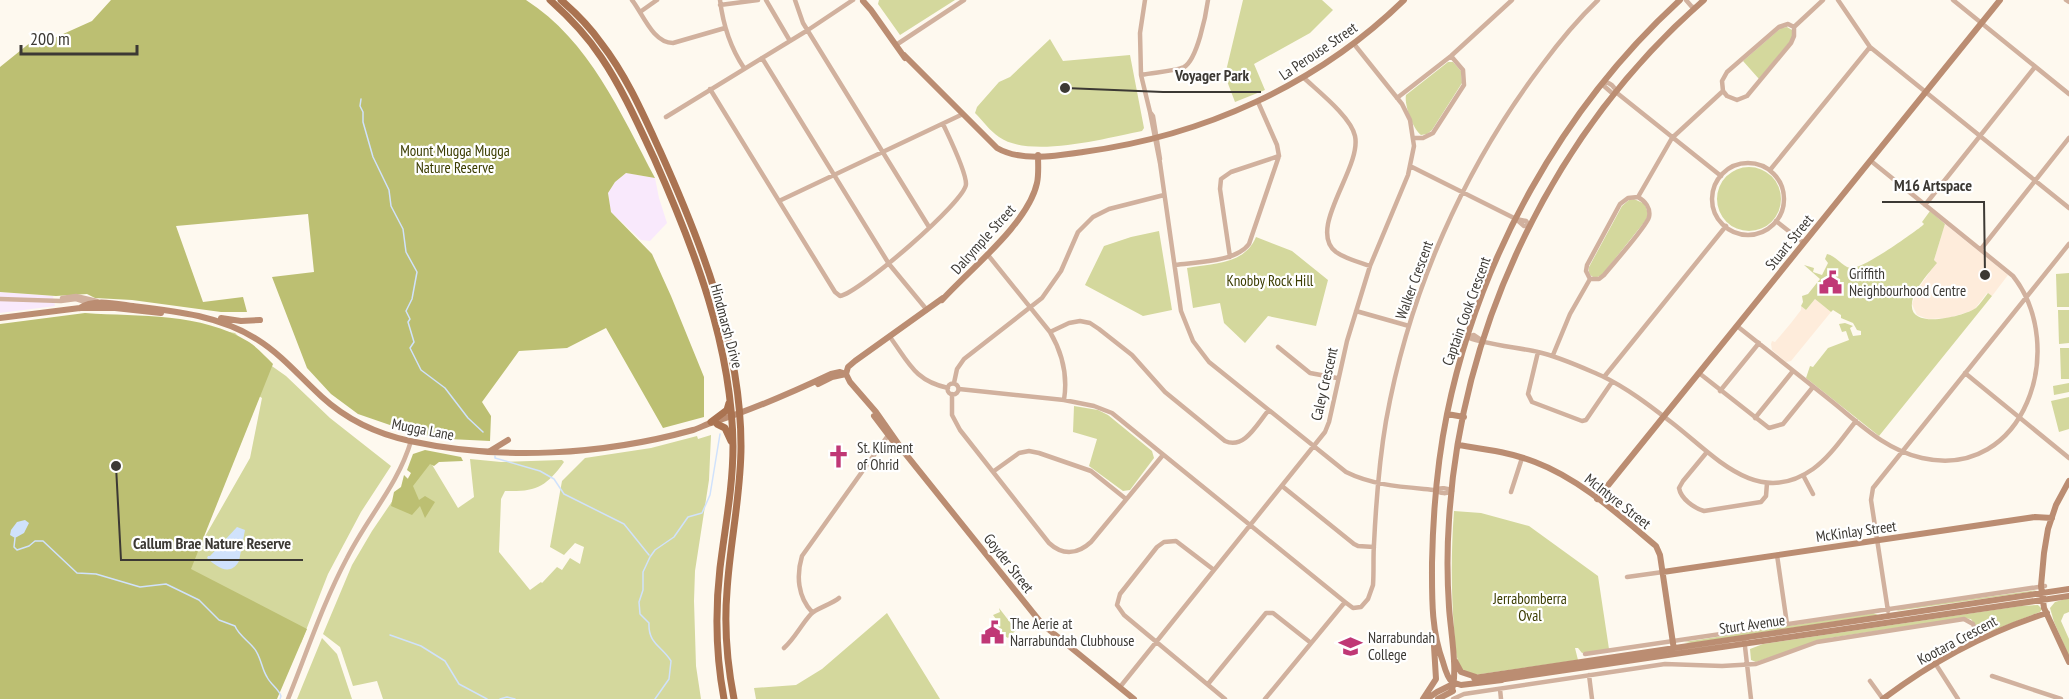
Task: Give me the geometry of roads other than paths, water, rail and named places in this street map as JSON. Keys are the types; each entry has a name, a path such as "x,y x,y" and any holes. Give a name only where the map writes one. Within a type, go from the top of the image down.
{"main road":[{"name":"Hindmarsh Drive","path":"550,0 571,21 602,59 619,87 653,156 679,218 708,301 723,354 730,399 736,417 717,604 719,659 724,699"},
{"name":"Hindmarsh Drive","path":"561,0 590,29 615,63 665,162 719,308 734,374 739,488 726,612 728,658 734,699"},
{"path":"730,399 727,410 714,423 725,428 733,446"}],"street":[{"path":"632,0 657,37 666,43 675,43 725,28"},
{"path":"640,12 657,0"},
{"path":"744,68 725,28 720,3 758,0"},
{"path":"766,0 789,41"},
{"path":"795,0 808,30 929,227"},
{"path":"666,117 853,0"},
{"path":"848,5 864,0"},
{"name":"La Perouse Street","path":"864,0 904,58 931,86 935,87 992,144 1017,155 1073,154 1168,134 1206,123 1258,102 1304,78 1354,44 1404,0"},
{"path":"896,45 964,0"},
{"path":"1145,0 1140,33 1141,75 1160,154 1181,310 1193,341 1209,362 1346,472 1378,483 1452,491"},
{"path":"1141,75 1181,68 1190,62 1204,22 1208,0"},
{"path":"1397,98 1451,56 1512,0"},
{"name":"Walker Crescent","path":"1345,602 1353,608 1359,608 1368,599 1372,587 1378,483 1387,420 1409,326 1430,268 1463,193 1490,143 1528,84 1575,24 1598,0"},
{"name":"Captain Cook Crescent","path":"1454,684 1449,679 1441,656 1433,623 1432,564 1436,490 1447,412 1467,337 1488,278 1516,219 1556,149 1604,82 1680,0"},
{"path":"1686,0 1692,7 1696,7"},
{"path":"1692,0 1696,7"},
{"name":"Captain Cook Crescent","path":"1454,684 1448,564 1452,491 1464,415 1484,341 1505,281 1530,226 1570,157 1617,93 1655,48 1704,0"},
{"path":"1794,27 1788,24 1779,27 1727,72 1722,81 1723,91 1727,96 1737,100 1747,96 1791,43 1794,27 1823,0"},
{"path":"1838,0 1870,47 2069,208"},
{"path":"1953,0 2069,94"},
{"name":"Stuart Street","path":"1597,499 2000,0"},
{"name":"Caley Crescent","path":"1120,687 1325,432 1329,422 1337,378 1356,311 1370,266 1410,166 1413,138 1410,120 1397,98 1354,44"},
{"path":"1770,170 1870,47"},
{"path":"1413,138 1423,138 1433,133 1464,85 1463,70 1451,56"},
{"path":"762,58 889,264 927,310"},
{"path":"1925,204 2036,67"},
{"path":"1304,78 1347,121 1355,135 1355,150 1350,167 1327,226 1328,241 1336,253 1370,266"},
{"path":"1604,82 1604,86 1612,93 1617,93 1721,176"},
{"path":"710,89 837,294 845,295 889,264 962,195 966,187 963,173 943,124"},
{"path":"1638,197 1672,138 1723,91"},
{"path":"1174,265 1230,257 1242,252 1249,244 1279,156 1277,145 1258,102"},
{"path":"779,201 963,114"},
{"path":"1981,249 2069,138"},
{"path":"1556,149 1570,157"},
{"name":"Dalrymple Street","path":"844,375 855,361 943,298 988,255 1015,223 1032,198 1037,184 1038,155"},
{"path":"1230,257 1220,189 1221,179 1231,172 1279,156"},
{"path":"1871,161 2016,279 2037,307"},
{"path":"1744,163 1757,164 1770,170 1779,181 1784,195 1783,209 1776,221 1765,230 1754,234 1742,234 1726,226 1718,217 1713,205 1715,187 1721,176 1731,167 1744,163"},
{"path":"1410,166 1516,219 1524,226 1530,226"},
{"path":"948,388 954,383 957,369 964,359 1042,298 1055,281 1078,232 1093,217 1109,209 1164,195"},
{"path":"1638,197 1644,200 1649,208 1648,220 1604,275 1599,279 1590,279 1586,271 1587,265 1620,204 1628,198 1638,197"},
{"path":"1776,221 1804,243"},
{"path":"1604,377 1726,226"},
{"path":"1888,616 1871,491 2069,244"},
{"path":"988,255 1050,332 1064,364 1066,377 1064,400"},
{"path":"1553,356 1570,314 1590,279"},
{"path":"56,300 76,296 104,303"},
{"path":"0,299 80,299 93,306"},
{"name":"Mugga Lane","path":"0,318 104,303 200,316 231,325 266,345 333,406 381,433 411,441 468,450 568,451 619,446 736,417"},
{"name":"Mugga Lane","path":"93,306 167,314 174,312"},
{"path":"1356,311 1409,326"},
{"path":"200,316 231,320 260,320"},
{"path":"1050,332 1069,323 1080,321 1090,323 1132,355 1165,392 1224,441 1231,444 1243,440 1268,411"},
{"path":"1737,326 1879,440 1901,452 1936,460 1970,456 1999,443 2029,414"},
{"path":"1467,337 1474,335 1484,341 1553,356 1604,377 1664,417 1732,471 1767,483 1782,482 1815,468 1856,421"},
{"path":"890,337 917,375 930,384 948,388"},
{"path":"1720,391 1759,343"},
{"path":"1278,347 1310,373 1337,378"},
{"path":"1538,352 1528,394 1532,402 1582,421 1586,420 1612,382"},
{"path":"1755,418 1793,371"},
{"path":"1699,373 1769,428 1783,424 1813,387"},
{"path":"1965,373 2069,458"},
{"path":"736,417 832,377 844,375"},
{"name":"Goyder Street","path":"844,375 899,449 904,452 1042,624 1134,699"},
{"path":"954,383 958,389"},
{"path":"948,388 949,393 952,394 951,412 954,422 1049,543 1064,552 1084,549 1163,455"},
{"path":"958,389 1064,400 1103,408 1345,602 1265,699"},
{"path":"952,394 957,393 958,389"},
{"path":"1447,412 1464,415"},
{"path":"812,612 806,604 800,587 799,571 802,556 889,434"},
{"path":"489,451 508,440"},
{"path":"288,699 337,577 362,530 398,476 411,441"},
{"name":"McIntyre Street","path":"1458,445 1482,448 1522,458 1557,472 1597,499 1656,546 1663,572 1674,648"},
{"path":"994,471 1019,453 1029,451 1039,453 1091,471 1126,499"},
{"path":"1707,452 1679,488 1683,497 1700,510 1761,502 1766,496 1767,483"},
{"path":"1511,492 1522,458"},
{"path":"1803,475 1813,494"},
{"path":"2069,481 2052,518 2044,548 2044,591 2048,613 2057,639 2069,662"},
{"path":"1282,486 1354,544 1374,547"},
{"name":"McKinlay Street","path":"1663,572 2036,517 2052,518"},
{"path":"1214,570 1176,541 1164,542 1120,594 1117,604 1124,615 1225,699"},
{"path":"1777,555 1787,624"},
{"path":"1432,564 1448,564"},
{"path":"1627,577 1663,572"},
{"name":"Sturt Avenue","path":"1585,654 1744,641 2044,591 2069,589"},
{"name":"Sturt Avenue","path":"2044,591 2069,596"},
{"path":"784,648 794,639 812,612 830,605 839,598"},
{"path":"1208,684 1266,613 1273,613 1311,643"},
{"name":"Kootara Crescent","path":"1883,699 1935,663 1979,639 2048,613"},
{"name":"Sturt Avenue","path":"1445,692 1787,624 1888,616"},
{"path":"1453,699 1462,695 1665,664 1748,665 1769,660 1817,642 1964,620 1973,624 1979,639"},
{"path":"1425,699 1436,676 1433,623"},
{"path":"1744,641 1751,699"},
{"name":"Sturt Avenue","path":"1445,692 1454,684 1477,677 1674,648"},
{"path":"1441,656 1447,658 1452,653 1461,672 1477,677"},
{"path":"1935,663 1958,699"},
{"path":"1588,675 1592,699"},
{"path":"1992,676 2061,699"},
{"path":"1454,684 1502,680"},
{"path":"1870,681 1883,699"},
{"name":"Captain Cook Crescent","path":"1445,692 1454,684"},
{"path":"1500,689 1501,699"},
{"path":"1425,699 1445,692"},
{"path":"1438,699 1445,692"}],"water":[{"path":"25,520 29,523 24,533 15,538 10,535 17,522"},
{"path":"237,527 245,530 239,561 232,569 223,569 207,558"}],"waterway":[{"path":"361,99 363,122 373,157 389,190 391,206 403,229 406,252 417,272 412,299 406,311 410,319 408,322 414,342 410,348 421,370 445,388 468,418 483,432"},
{"path":"655,699 669,679 671,661 653,640 649,623 640,614 639,602 643,590 643,572 655,550 674,537 688,517 702,513 710,495 720,434"},
{"path":"495,456 495,458 540,471 554,479 564,494 624,524 649,555"},
{"path":"15,538 14,547 17,550 35,541 43,541 77,573 96,574 140,587 166,584 199,600 219,620 235,626 256,650 265,673 280,693 280,699"},
{"path":"390,635 421,646 445,661 459,684 487,699"},
{"path":"500,699 507,697 515,699"}],"place":[{"name":"Voyager Park","path":"1065,88"},
{"name":"M16 Artspace","path":"1985,275"},
{"name":"Griffith Neighbourhood Centre","path":"1831,282"},
{"name":"St. Kliment of Ohrid","path":"839,456"},
{"name":"Callum Brae Nature Reserve","path":"116,466"},
{"name":"The Aerie at Narrabundah Clubhouse","path":"992,632"},
{"name":"Narrabundah College","path":"1350,646"}],"park label":[{"name":"Mount Mugga Mugga Nature Reserve","path":"455,158"},
{"name":"Knobby Rock Hill","path":"1270,280"},
{"name":"Jerrabomberra Oval","path":"1530,606"}]}
